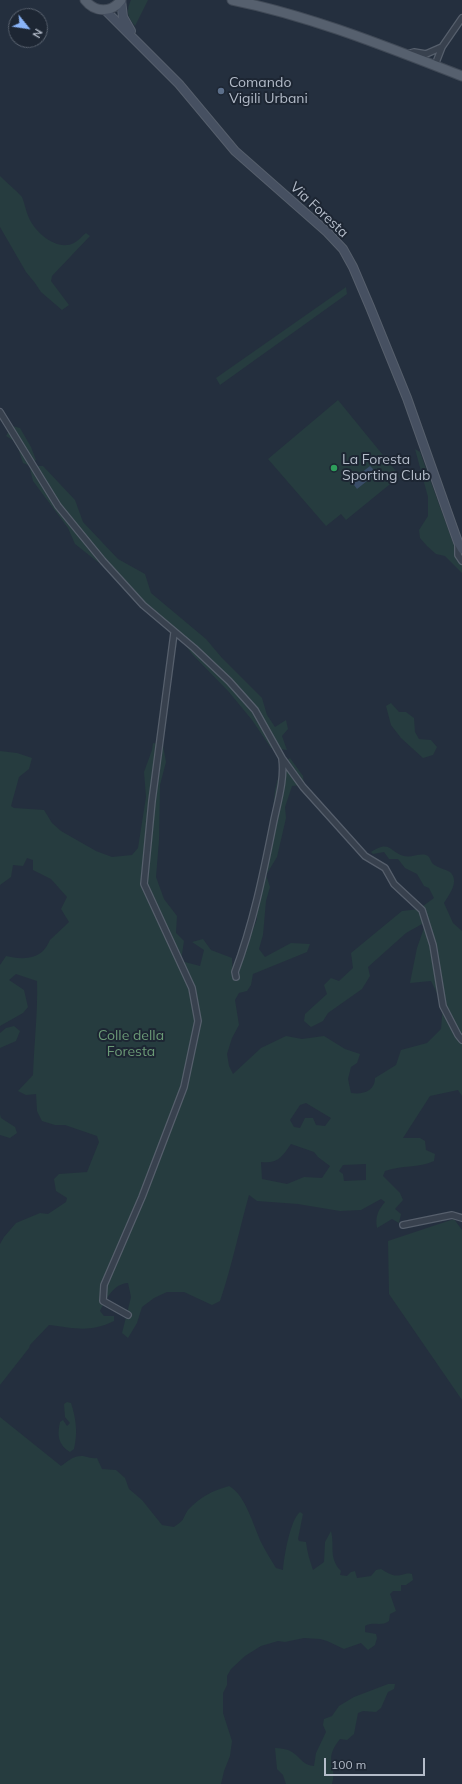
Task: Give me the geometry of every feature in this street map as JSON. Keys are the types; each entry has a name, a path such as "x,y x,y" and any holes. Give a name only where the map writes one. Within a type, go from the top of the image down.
{"main road":[{"path":"85,1 97,9 105,10 114,7 121,0"},
{"path":"121,0 123,16 140,45"},
{"path":"232,0 310,20 462,76"},
{"name":"Via Foresta","path":"105,10 179,84 235,151 343,249 353,267 407,398 460,545"}],"street":[{"path":"435,65 442,47 462,18"},
{"path":"406,55 414,52 426,54 442,47"},
{"path":"0,412 58,506 143,605 174,633 194,648 255,710 282,758 337,827 365,856 385,868 394,884 422,910 433,945 443,1006 462,1040"},
{"path":"460,545 458,555 462,561"},
{"path":"128,1315 103,1301 104,1285 142,1198 184,1087 198,1022 192,988 144,884 152,801 174,633"},
{"path":"236,977 236,972 250,932 280,791 283,766 282,758"},
{"path":"403,1225 452,1215 462,1218"}],"green space":[{"path":"131,0 148,0 135,26 128,13 128,7"},
{"path":"0,176 22,197 28,216 32,223 47,239 54,243 67,245 76,242 86,233 90,236 52,276 51,281 69,305 62,310 41,292 26,272 0,227"},
{"path":"346,287 347,294 220,385 216,378"},
{"name":"La Foresta Sporting Club","path":"338,400 400,476 346,520 341,514 326,526 268,459"},
{"path":"12,426 20,428 31,447 36,460 28,465 23,463 16,442 6,436"},
{"path":"415,449 420,452 456,551 462,559 462,573 445,556 436,554 420,538 419,530 428,516 428,497"},
{"path":"34,466 43,466 75,500 83,522 118,559 145,574 151,593 206,639 222,658 262,698 267,715 275,727 286,720 288,729 282,736 287,750 271,748 252,720 229,692 192,654 180,638 108,570 75,544 68,528 33,481 30,469"},
{"path":"391,703 399,712 406,712 414,718 415,732 419,739 431,740 437,747 433,755 423,758 401,738 391,725 386,706"},
{"name":"Colle della Foresta","path":"153,743 163,745 166,762 160,785 159,840 156,877 164,899 177,916 176,933 184,941 181,961 200,966 204,950 192,942 203,939 211,950 232,958 233,977 237,979 243,956 257,919 255,900 264,863 264,854 270,841 275,790 282,763 290,758 303,776 304,785 292,786 285,807 286,818 277,857 266,875 270,887 266,901 263,935 259,949 265,957 291,943 310,944 307,952 253,974 251,985 247,991 239,993 235,1000 239,1025 232,1038 227,1054 229,1066 233,1074 261,1048 286,1036 302,1039 324,1036 345,1049 360,1054 357,1063 351,1067 348,1079 351,1093 364,1093 371,1089 375,1078 396,1065 401,1050 427,1043 441,1029 443,1005 431,981 410,983 417,948 425,925 422,924 406,933 368,967 370,976 362,989 328,1013 323,1021 311,1027 304,1021 305,1014 327,994 324,985 331,978 339,981 353,968 351,953 402,911 419,909 434,898 429,888 424,886 417,874 405,868 398,859 389,859 384,852 373,854 371,852 378,848 387,847 404,856 426,855 433,864 450,872 453,876 453,888 444,903 453,923 462,931 462,1096 458,1090 430,1096 403,1138 420,1138 425,1141 426,1150 435,1154 434,1161 422,1165 385,1171 383,1176 400,1193 403,1200 395,1209 401,1214 399,1223 392,1219 377,1228 376,1220 385,1202 381,1199 361,1210 340,1211 298,1204 257,1201 249,1195 220,1301 212,1305 184,1292 167,1292 154,1298 142,1307 137,1323 128,1338 122,1333 131,1297 128,1283 123,1284 114,1289 100,1311 104,1316 114,1316 114,1321 97,1327 82,1329 49,1325 30,1345 0,1385 0,1244 16,1223 40,1213 48,1214 66,1202 67,1198 56,1191 54,1179 59,1174 87,1172 99,1142 97,1136 65,1125 55,1125 42,1121 37,1111 36,1094 26,1095 18,1091 33,1075 37,981 16,974 9,980 24,990 28,1007 23,1013 0,1026 0,965 6,956 26,958 39,954 45,949 50,940 69,922 61,909 67,897 51,879 33,870 33,860 27,858 23,866 13,865 11,877 0,885 0,751 17,753 32,758 29,769 19,777 11,806 14,808 44,810 52,823 61,831 96,851 112,857 132,855 138,848 146,797 144,772","holes":["306,1103 331,1118 325,1126 316,1125 313,1118 305,1118 300,1128 294,1127 290,1120 300,1105","291,1144 314,1152 330,1166 322,1178 304,1177 287,1184 262,1179 261,1162 276,1161","366,1164 366,1180 344,1181 343,1174 339,1171 343,1165"]},
{"path":"14,1026 20,1031 16,1041 0,1048 0,1033 6,1028"},
{"path":"0,1114 1,1118 15,1127 17,1133 10,1138 0,1135"},
{"path":"454,1219 462,1230 462,1400 389,1294 388,1241"},
{"path":"67,1402 71,1403 76,1426 74,1449 70,1452 63,1446 59,1439 60,1422 63,1420 67,1426 70,1423 65,1417 64,1404"},
{"path":"0,1417 61,1466 73,1458 83,1456 97,1458 102,1469 116,1470 125,1478 129,1489 142,1500 162,1525 174,1527 182,1520 188,1510 197,1501 212,1492 229,1486 235,1490 245,1504 262,1544 276,1568 283,1570 290,1530 296,1516 300,1512 303,1514 298,1539 299,1541 306,1542 313,1570 324,1562 325,1542 331,1531 333,1556 341,1571 340,1575 347,1576 351,1572 355,1571 357,1578 371,1576 376,1570 381,1569 395,1575 412,1574 413,1580 406,1585 401,1585 401,1591 393,1591 390,1594 396,1611 390,1614 389,1621 383,1624 371,1624 365,1626 365,1632 376,1634 377,1638 375,1645 368,1650 361,1643 344,1649 320,1639 304,1638 285,1642 278,1641 261,1646 245,1656 231,1669 227,1676 227,1685 223,1693 223,1713 232,1741 230,1756 221,1784 0,1784"},
{"path":"388,1684 395,1684 394,1689 388,1692 381,1708 376,1712 363,1711 358,1713 354,1734 347,1740 340,1739 335,1746 331,1758 333,1772 332,1784 286,1784 283,1775 277,1769 275,1748 290,1751 307,1765 314,1766 316,1753 326,1732 323,1725 324,1719 332,1716 339,1706 354,1697"}],"water":[{"path":"370,466 377,473 357,489 351,481"}],"place":[{"name":"Comando Vigili Urbani","path":"221,91"},
{"name":"La Foresta Sporting Club","path":"334,468"}]}
